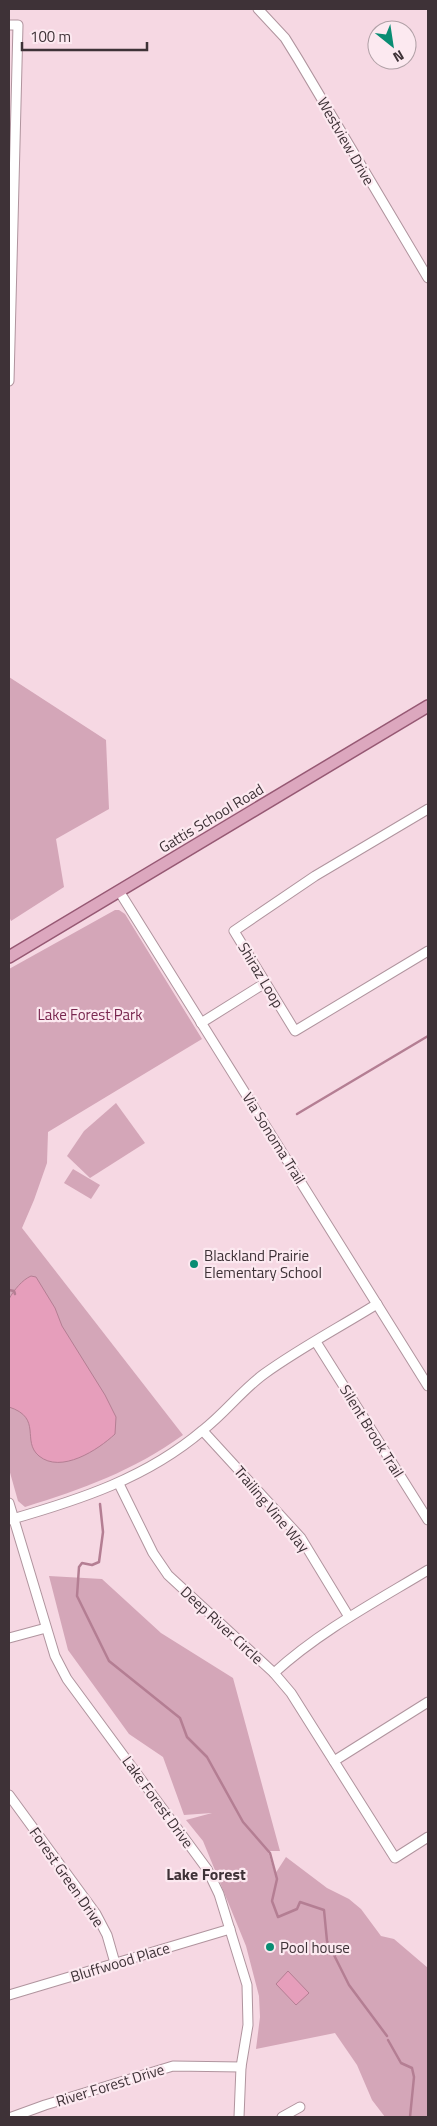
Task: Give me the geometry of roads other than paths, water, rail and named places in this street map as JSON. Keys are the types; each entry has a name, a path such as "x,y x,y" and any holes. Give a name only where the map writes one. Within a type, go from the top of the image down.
{"main road":[{"name":"Gattis School Road","path":"9,957 428,706"}],"street":[{"name":"Westview Drive","path":"258,9 285,38 428,278"},
{"path":"9,25 18,25 9,380"},
{"name":"Shiraz Loop","path":"428,809 314,876 234,931 295,1031 428,951"},
{"name":"Via Sonoma Trail","path":"119,891 428,1386"},
{"path":"202,1023 265,983"},
{"path":"11,1519 119,1484 164,1460 203,1431 264,1374 377,1304"},
{"name":"Silent Brook Trail","path":"316,1342 428,1520"},
{"name":"Trailing Vine Way","path":"203,1431 301,1538 349,1617"},
{"name":"Deep River Circle","path":"119,1484 153,1553 168,1575 292,1692 395,1858 428,1837"},
{"name":"Lake Forest Drive","path":"9,1502 11,1519 55,1656 67,1679 207,1869 219,1894 247,1985 248,2025 241,2067 239,2117"},
{"path":"274,1673 300,1649 428,1570"},
{"path":"9,1638 46,1628"},
{"path":"334,1761 428,1702"},
{"name":"Forest Green Drive","path":"9,1795 96,1914 107,1935 115,1963"},
{"name":"Bluffwood Place","path":"9,1994 230,1929"},
{"name":"River Forest Drive","path":"12,2117 173,2066 241,2067"},
{"path":"282,2117 300,2108"}],"waterway":[{"path":"297,1114 428,1036"},
{"path":"9,1290 14,1291 15,1294"},
{"path":"100,1504 103,1532 99,1562 92,1565 82,1563 79,1567 77,1596 109,1661 180,1718 187,1737 207,1757 243,1822 270,1853 277,1879 272,1901 278,1917 297,1909 300,1902 324,1910 327,1941 349,1985 387,2036"},
{"path":"388,2040 401,2063 412,2068 414,2077 410,2117"}],"place":[{"name":"Blackland Prairie Elementary School","path":"194,1264"},
{"name":"Pool house","path":"270,1947"}],"district":[{"name":"Lake Forest","path":"206,1874"}],"park label":[{"name":"Lake Forest Park","path":"90,1014"}]}
